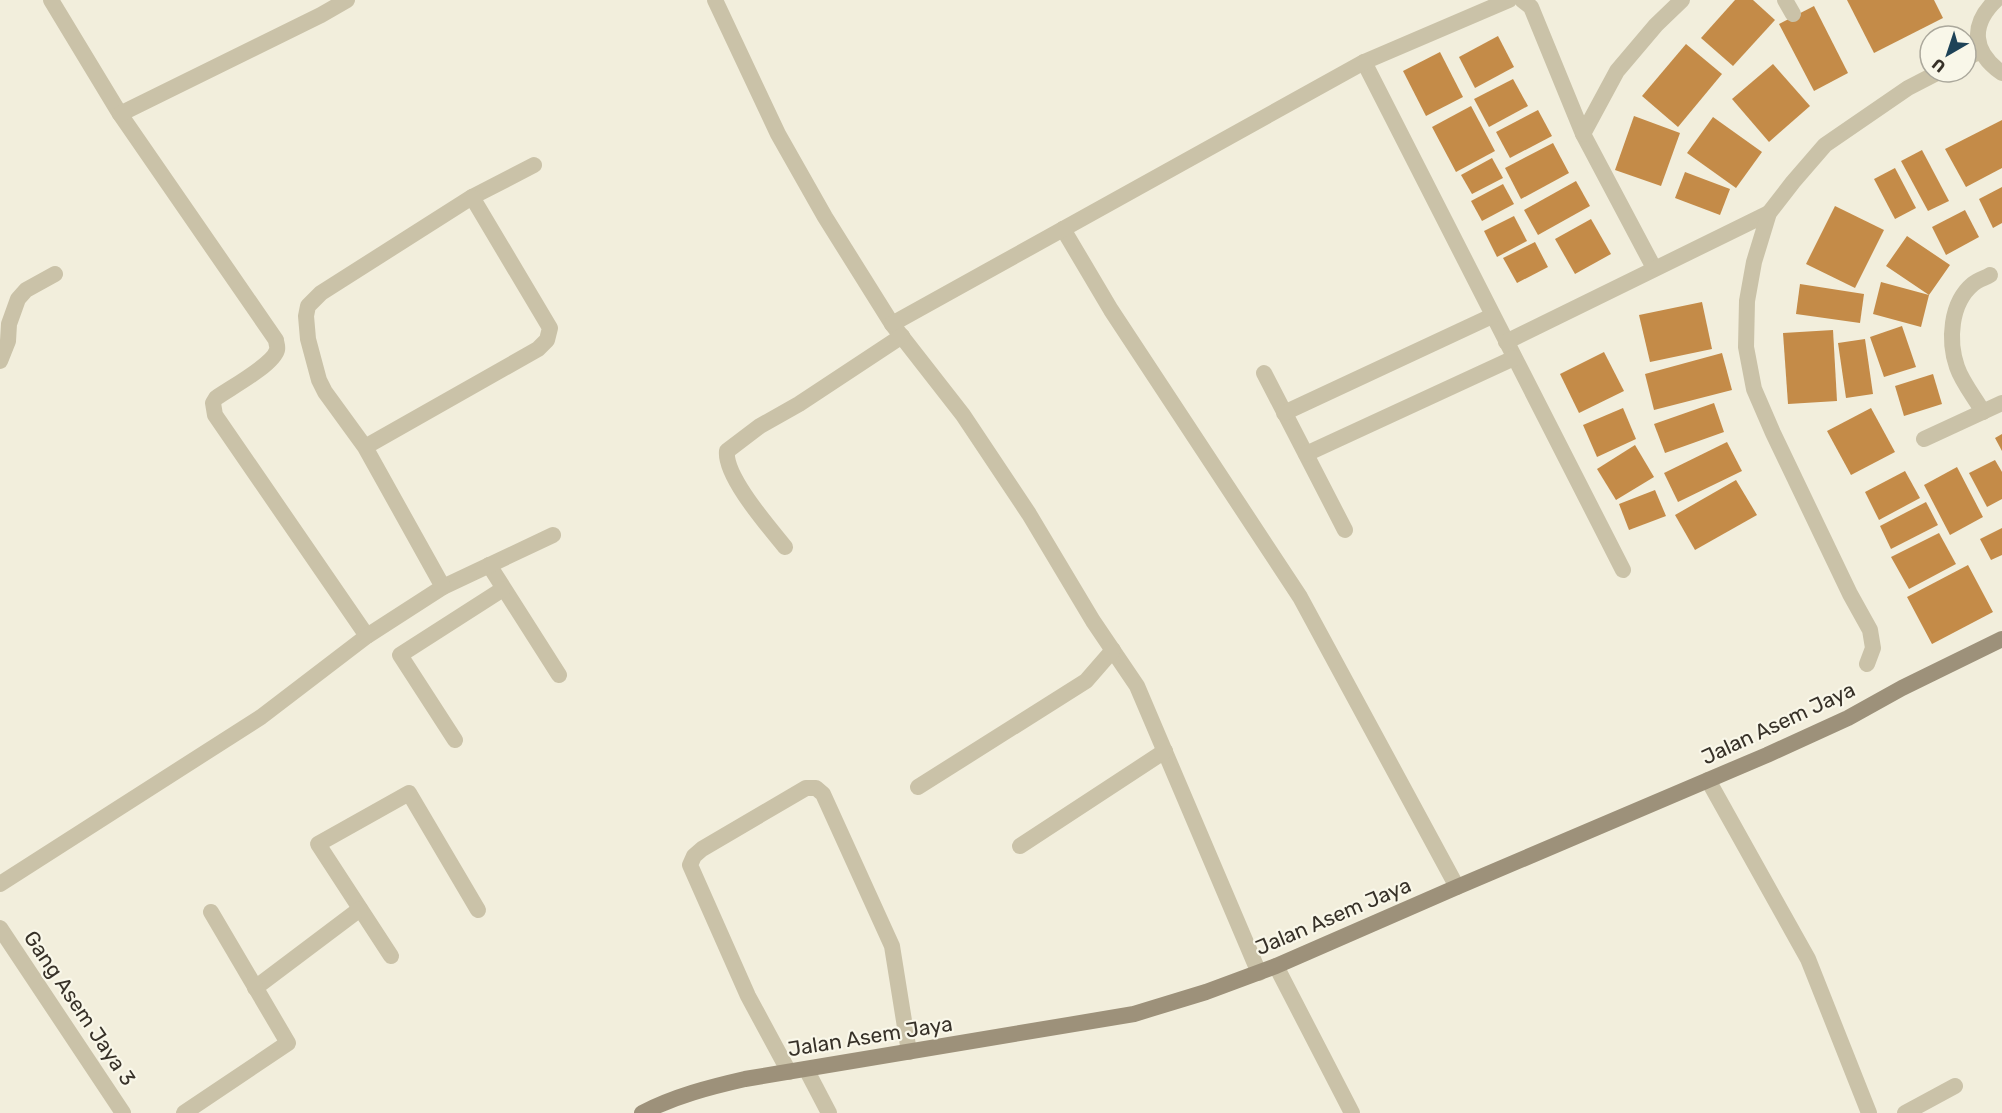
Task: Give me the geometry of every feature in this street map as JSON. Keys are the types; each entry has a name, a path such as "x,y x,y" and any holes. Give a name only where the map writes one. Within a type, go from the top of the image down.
{"main road":[{"name":"Jalan Asem Jaya","path":"642,1113 701,1090 745,1079 1134,1014 1206,992 1276,966 1848,718 1902,688 2002,639"}],"street":[{"path":"51,0 120,114 276,340 278,347 267,363 216,398 213,403 215,415 367,636"},
{"path":"120,114 347,0"},
{"path":"715,0 778,134 825,217 897,330 963,415 1029,514 1093,621 1137,686 1258,973"},
{"path":"785,548 730,471 726,458 727,451 760,426 799,404 897,330 1063,229 1364,62 1509,0"},
{"path":"1522,0 1531,7 1582,134 1654,268"},
{"path":"1582,134 1617,71 1656,25 1682,0"},
{"path":"1978,37 1979,24 1986,4"},
{"path":"1978,57 2002,73"},
{"path":"1364,62 1623,570"},
{"path":"1867,664 1873,648 1870,630 1838,568 1754,389 1746,347 1747,301 1754,262 1769,213 1792,182 1825,146 1918,83"},
{"path":"443,586 365,447 325,392 319,380 308,339 306,316 308,306 321,293 472,197 534,165"},
{"path":"365,447 538,349 547,340 550,328 472,197"},
{"path":"1506,342 1769,213"},
{"path":"1063,229 1111,309 1300,597 1457,887"},
{"path":"0,362 9,341 9,324 18,299 26,290 55,274"},
{"path":"1983,412 1957,369 1951,338 1954,317 1961,299 1973,284 1990,275"},
{"path":"1284,413 1492,315"},
{"path":"1306,454 1514,358"},
{"path":"1264,373 1345,530"},
{"path":"1924,439 2002,403"},
{"path":"0,884 261,717 367,636 443,586 553,535"},
{"path":"489,565 560,675"},
{"path":"455,740 400,655 503,589"},
{"path":"918,787 1086,681 1113,650"},
{"path":"1020,846 1165,751"},
{"path":"1708,780 1808,959 1869,1113"},
{"path":"789,1072 748,996 690,865 694,856 702,849 806,788 816,788 823,794 892,946 909,1052"},
{"path":"391,956 318,844 409,793 478,910"},
{"path":"255,987 360,909"},
{"path":"184,1113 288,1043 211,912"},
{"name":"Gang Asem Jaya 3","path":"2,935 123,1113"},
{"path":"1276,966 1352,1113"},
{"path":"806,1069 829,1113"},
{"path":"1905,1113 1955,1086"}],"building":[{"path":"1735,0 1753,0 1775,20 1733,66 1701,38"},
{"path":"1847,0 1934,0 1943,18 1931,24 1918,24 1918,31 1874,53"},
{"path":"1814,6 1848,73 1814,91 1779,24"},
{"path":"1498,36 1514,67 1475,88 1459,57"},
{"path":"1686,44 1722,74 1678,127 1642,96"},
{"path":"1440,52 1463,97 1426,116 1403,71"},
{"path":"1773,64 1810,106 1769,142 1732,99"},
{"path":"1513,79 1528,106 1489,127 1474,99"},
{"path":"1471,106 1495,151 1456,172 1432,127"},
{"path":"1538,110 1552,136 1510,158 1496,132"},
{"path":"1634,116 1680,133 1661,186 1615,170"},
{"path":"1713,117 1762,152 1736,188 1687,153"},
{"path":"2002,120 2002,168 1966,187 1945,149"},
{"path":"1553,143 1569,173 1521,199 1505,168"},
{"path":"1922,150 1949,201 1928,211 1901,161"},
{"path":"1492,158 1503,178 1472,194 1461,175"},
{"path":"1895,168 1916,208 1895,219 1874,179"},
{"path":"1685,172 1730,189 1720,215 1675,198"},
{"path":"1576,181 1590,206 1538,235 1524,210"},
{"path":"1503,184 1514,204 1482,221 1471,201"},
{"path":"2002,187 2002,223 1993,228 1979,199"},
{"path":"1835,206 1884,230 1855,288 1806,264"},
{"path":"1965,210 1979,237 1946,255 1932,227"},
{"path":"1514,216 1527,241 1497,257 1484,231"},
{"path":"1591,219 1611,254 1575,274 1555,239"},
{"path":"1907,236 1950,265 1929,295 1886,266"},
{"path":"1535,242 1548,267 1517,283 1503,258"},
{"path":"1881,282 1929,295 1921,327 1873,314"},
{"path":"1800,284 1864,294 1860,323 1796,314"},
{"path":"1702,302 1712,349 1650,362 1639,315"},
{"path":"1902,326 1916,367 1884,377 1870,337"},
{"path":"1833,330 1837,401 1788,404 1783,333"},
{"path":"1865,339 1873,394 1846,398 1838,343"},
{"path":"1604,352 1624,391 1579,413 1560,374"},
{"path":"1722,353 1732,390 1654,410 1645,374"},
{"path":"1933,374 1942,404 1904,416 1895,386"},
{"path":"1714,403 1724,432 1665,453 1654,424"},
{"path":"1623,408 1636,439 1597,457 1583,425"},
{"path":"1871,408 1895,452 1851,475 1827,431"},
{"path":"2002,434 2002,451 1995,438"},
{"path":"1727,442 1742,471 1678,502 1664,473"},
{"path":"1635,445 1654,477 1616,500 1597,469"},
{"path":"1995,460 2002,472 2002,499 1987,507 1969,473"},
{"path":"1957,467 1983,517 1950,535 1924,485"},
{"path":"1905,471 1920,498 1879,520 1865,492"},
{"path":"1736,480 1757,515 1695,550 1675,515"},
{"path":"1655,490 1666,516 1629,530 1619,504"},
{"path":"1926,502 1938,525 1891,549 1880,526"},
{"path":"2002,528 2002,555 1991,560 1980,539"},
{"path":"1939,533 1956,564 1909,589 1891,557"},
{"path":"1968,565 1993,612 1932,644 1907,597"}]}
